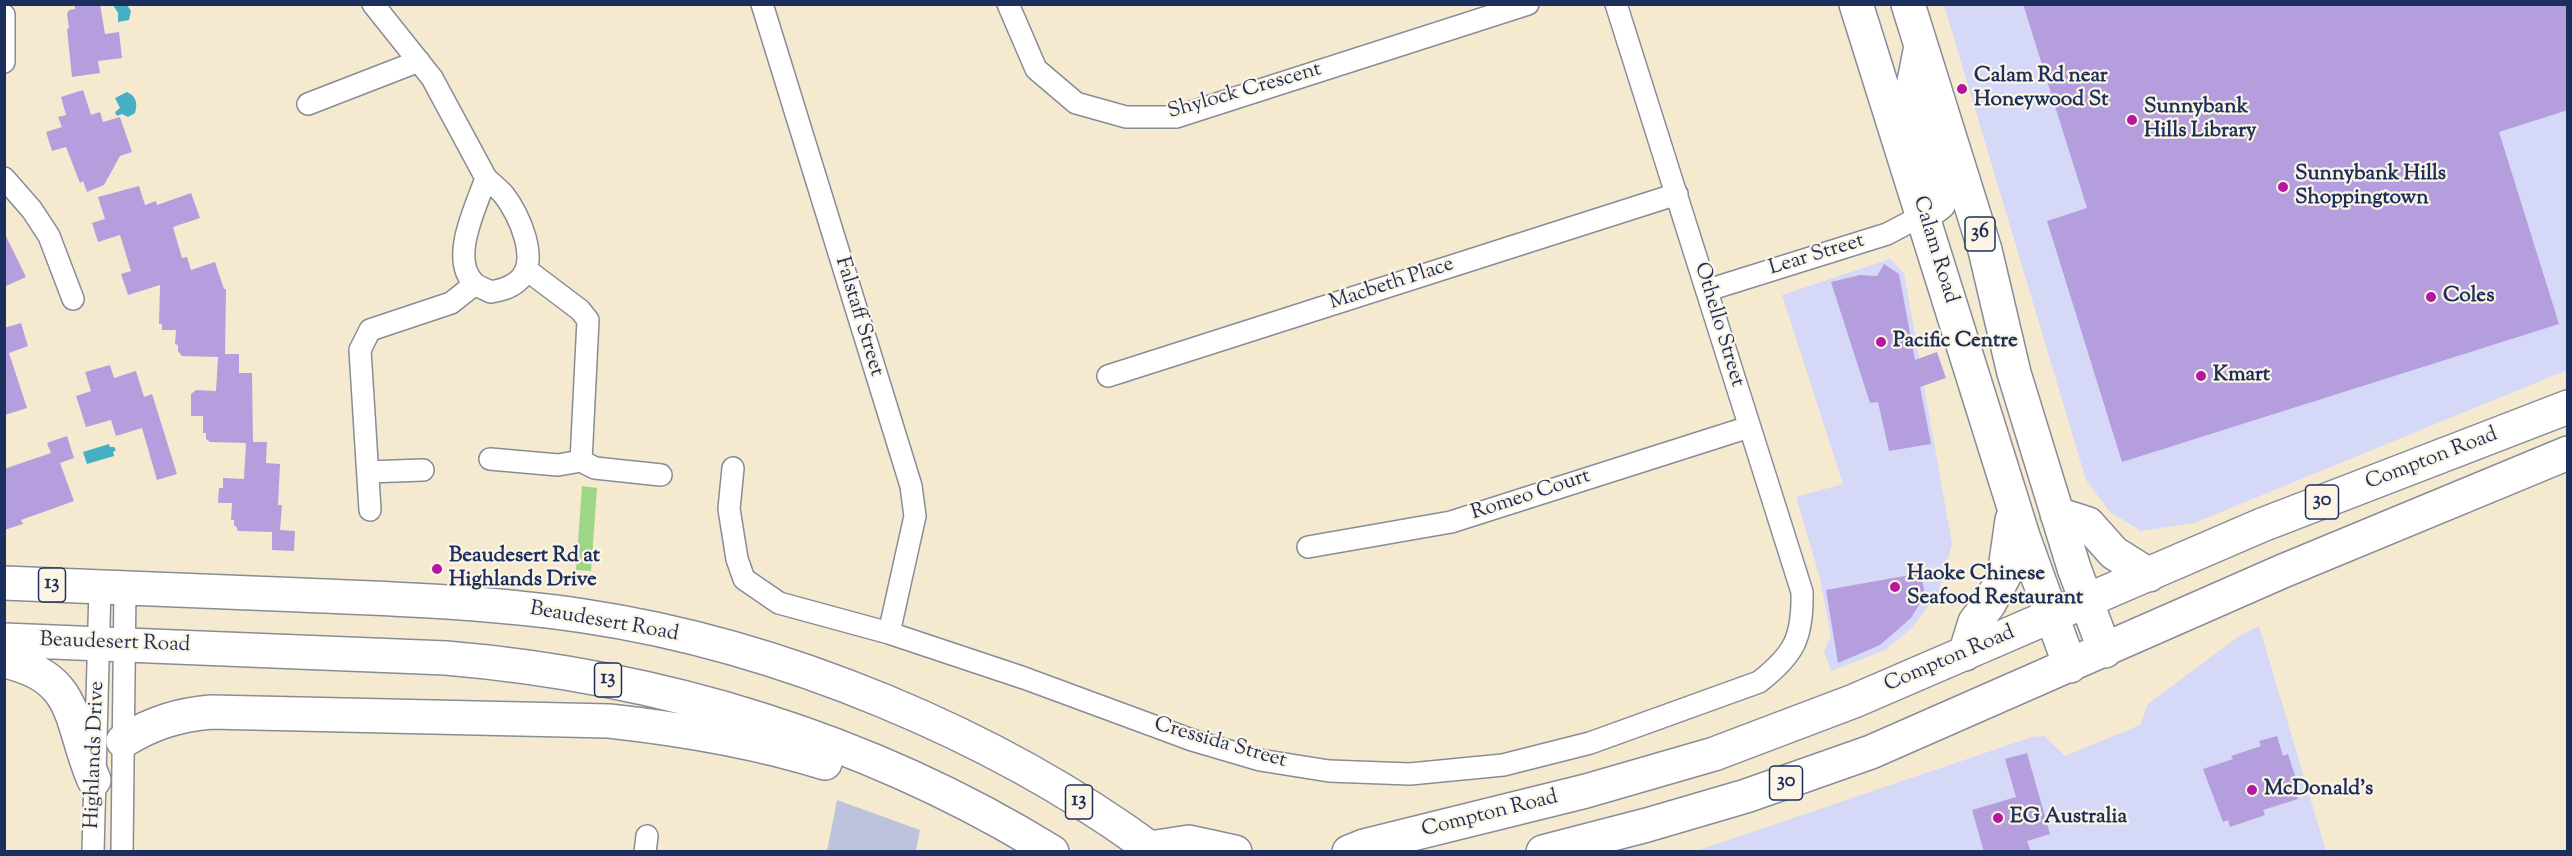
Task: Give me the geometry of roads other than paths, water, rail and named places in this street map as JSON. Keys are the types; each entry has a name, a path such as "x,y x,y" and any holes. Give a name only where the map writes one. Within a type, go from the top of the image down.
{"main road":[{"name":"Calam Road","path":"1856,4 2014,510 2070,666"},
{"name":"36","path":"1908,4 1978,227 2014,373 2057,514 2104,651"},
{"path":"1921,47 1912,92 1941,197 1939,203 1923,215"},
{"name":"Compton Road","path":"1349,852 1364,846 1677,766 1812,718 2051,618 2262,525 2568,407"},
{"name":"Compton Road","path":"1543,852 1698,811 1810,775 1937,724 2293,567 2568,453"},
{"path":"1965,654 1975,622 2001,586 2008,562 2009,530 2014,510"},
{"path":"2057,514 2088,524 2124,561 2149,575"},
{"name":"Beaudesert Road","path":"4,582 416,600 516,607 588,617 723,647 785,665 865,693 939,725 1061,791 1152,850"},
{"name":"Beaudesert Road","path":"4,640 446,658 556,670 626,683 710,704 830,742 903,772 1052,852"},
{"path":"4,661 38,672 51,681 60,692 77,722 87,764 94,780"},
{"path":"123,741 148,726 165,720 211,712 609,721 745,742 793,753 858,774 903,772"},
{"path":"1152,850 1189,843 1235,852"}],"street":[{"path":"373,4 432,78 486,178 505,196 519,222 527,243 527,270 519,280 508,287 492,292 475,284 465,270 463,256 467,231 486,178"},
{"name":"Falstaff Street","path":"762,4 910,486 915,516 889,633"},
{"name":"Shylock Crescent","path":"1008,4 1036,69 1077,103 1126,117 1176,117 1528,4"},
{"name":"Othello Street","path":"1616,4 1802,592 1802,622 1793,647"},
{"path":"4,15 4,62"},
{"path":"308,104 419,61"},
{"path":"4,178 32,210 49,236 73,299"},
{"name":"Macbeth Place","path":"1108,376 1677,194"},
{"name":"Lear Street","path":"1708,290 1887,234 1923,215"},
{"path":"527,270 580,310 588,320 581,461"},
{"path":"370,510 360,350 370,330 450,303 475,284"},
{"name":"Romeo Court","path":"1308,547 1451,522 1749,427"},
{"path":"490,459 558,465 581,461 595,468 661,475"},
{"name":"Cressida Street","path":"733,468 729,509 737,559 744,579 779,603 889,633 1024,678 1192,740 1260,760 1329,771 1410,774 1503,765 1590,743 1760,682 1779,666 1793,647"},
{"path":"368,472 423,470"},
{"name":"Highlands Drive","path":"93,852 94,780 112,643 113,587"},
{"name":"Highlands Drive","path":"112,643 123,741 122,852"}],"water":[{"path":"113,5 127,5 131,11 129,20 118,22 118,13"},
{"path":"127,92 136,100 135,113 128,117 122,114 117,116 115,112 120,108 115,98"},
{"path":"109,444 116,450 113,452 114,456 87,464 83,452"}],"place":[{"name":"Calam Rd near Honeywood St","path":"1962,89"},
{"name":"Sunnybank Hills Library","path":"2132,120"},
{"name":"Sunnybank Hills Shoppingtown","path":"2283,187"},
{"name":"Coles","path":"2431,297"},
{"name":"Pacific Centre","path":"1881,342"},
{"name":"Kmart","path":"2201,376"},
{"name":"Beaudesert Rd at Highlands Drive","path":"437,569"},
{"name":"Haoke Chinese Seafood Restaurant","path":"1895,587"},
{"name":"McDonald's","path":"2252,790"},
{"name":"EG Australia","path":"1998,818"}]}
